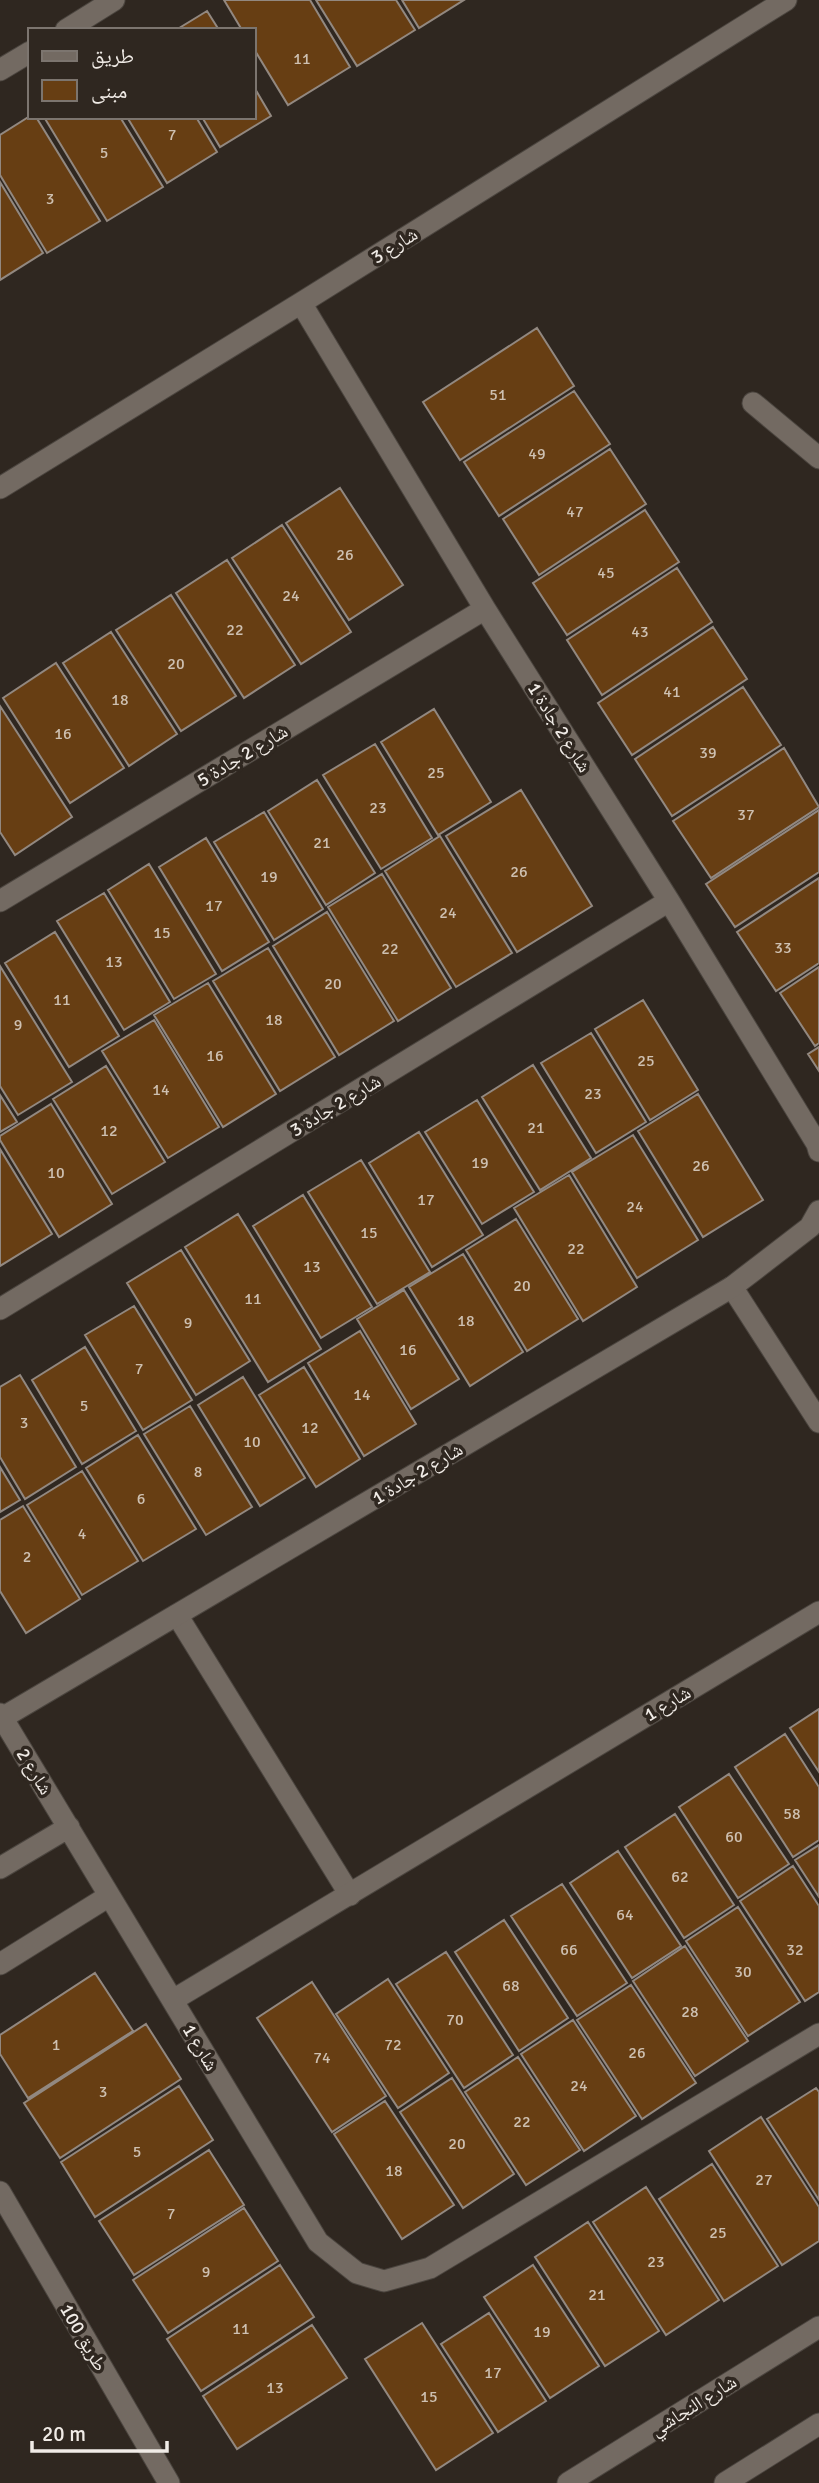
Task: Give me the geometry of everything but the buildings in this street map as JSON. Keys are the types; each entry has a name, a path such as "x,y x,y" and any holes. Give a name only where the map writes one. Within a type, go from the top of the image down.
{"street":[{"path":"69,28 114,0"},
{"name":"شارع 3","path":"0,488 786,0"},
{"path":"0,70 28,53"},
{"name":"شارع 2 جادة 1","path":"301,303 485,608 669,901 819,1151"},
{"path":"753,402 819,458"},
{"name":"شارع 2 جادة 5","path":"0,901 485,608"},
{"name":"شارع 2 جادة 3","path":"0,1309 669,901"},
{"name":"شارع 2 جادة 1","path":"1,1716 732,1287 816,1223"},
{"path":"732,1287 819,1422"},
{"name":"شارع 1","path":"819,1612 173,2000 318,2242 357,2273 384,2281 429,2269 819,2034"},
{"path":"177,1615 350,1895"},
{"name":"شارع 2","path":"1,1716 173,2000"},
{"path":"0,1868 69,1827"},
{"path":"0,1964 109,1896"},
{"name":"طريق 100","path":"1,2197 169,2483"},
{"name":"شارع النجاشي","path":"568,2483 816,2330"},
{"path":"725,2483 819,2424"}]}
